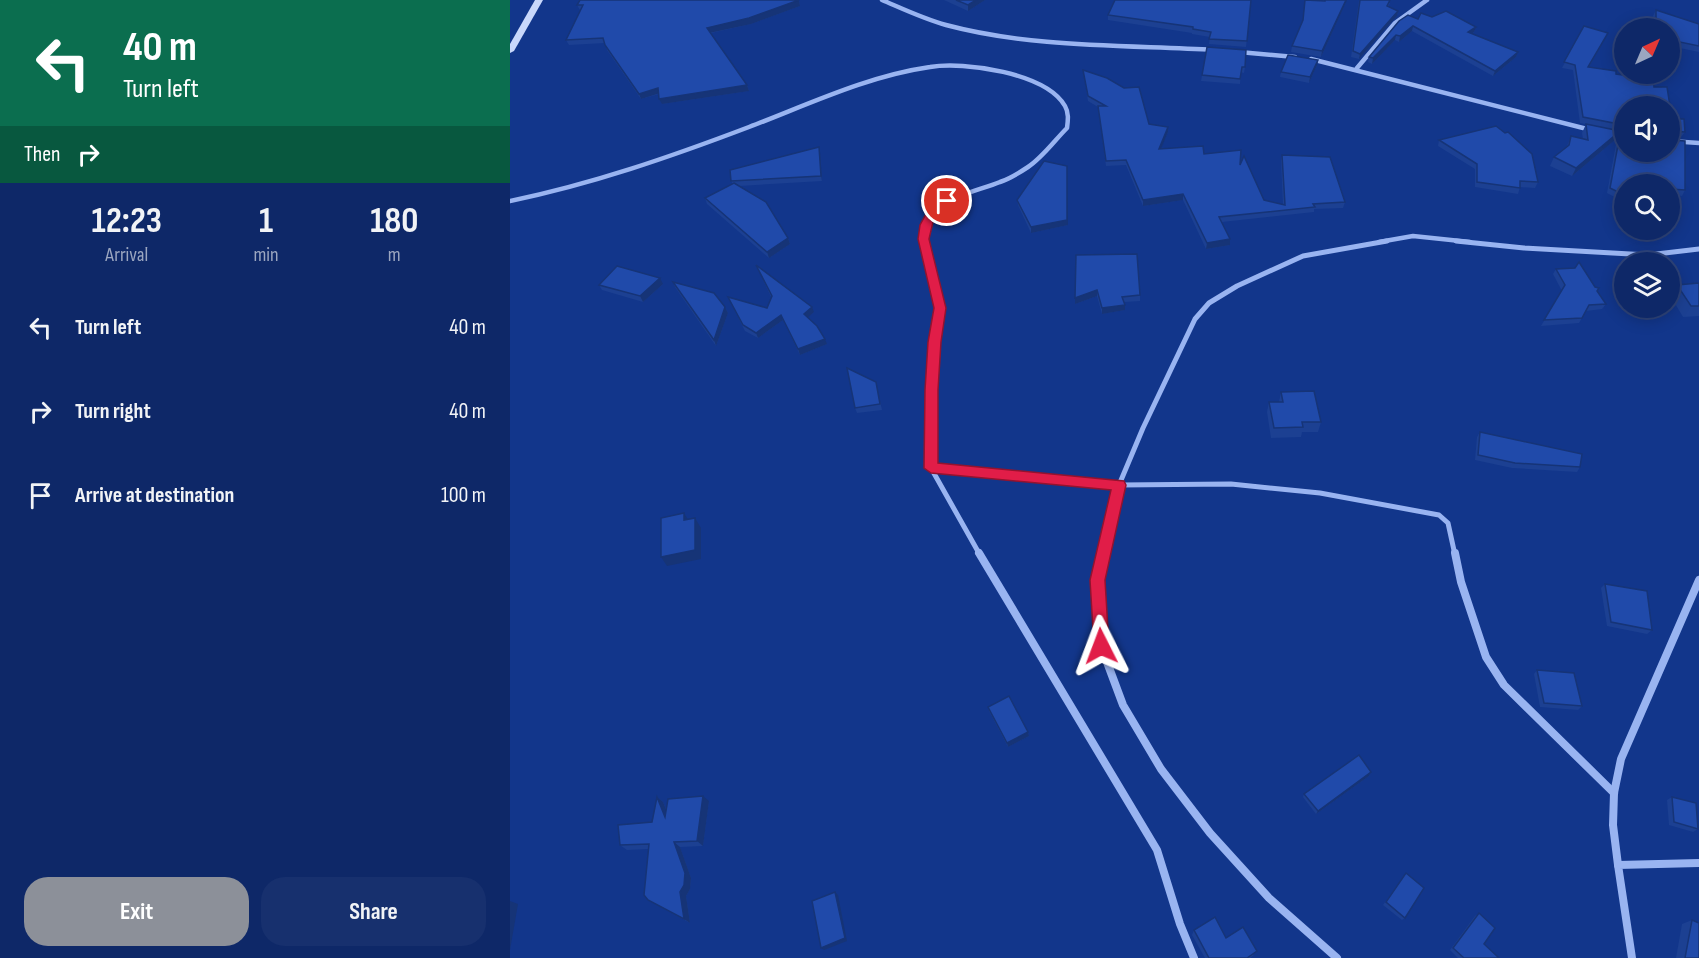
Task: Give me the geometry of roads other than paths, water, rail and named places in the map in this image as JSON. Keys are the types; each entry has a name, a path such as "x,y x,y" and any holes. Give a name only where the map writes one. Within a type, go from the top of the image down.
{"street":[{"path":"510,51 539,0"},
{"path":"882,0 954,27 1022,38 1083,44 1219,50"},
{"path":"1357,68 1395,23 1426,0"},
{"path":"1230,51 1297,57"},
{"path":"1307,59 1357,68 1476,102 1598,132"},
{"path":"510,201 570,188 621,172 873,81 927,67 948,65 998,71 1036,84 1062,102 1068,113 1067,128 1030,166 1001,182 947,201 929,217 925,225 924,239 940,308 934,342 931,468 958,518 1157,850 1180,924 1194,958"},
{"path":"1680,142 1699,143"},
{"path":"1337,958 1269,898 1209,834 1161,769 1123,705 1101,646 1098,580 1119,485 1143,428 1195,319 1209,303 1237,286 1303,256 1413,236 1524,248 1648,255 1699,249"},
{"path":"931,468 1119,485 1231,484 1320,493 1439,516 1448,523 1461,582 1486,657 1493,670 1504,685 1614,793"},
{"path":"1632,958 1613,825 1614,793 1621,759 1699,580"},
{"path":"1618,865 1699,863"}]}
